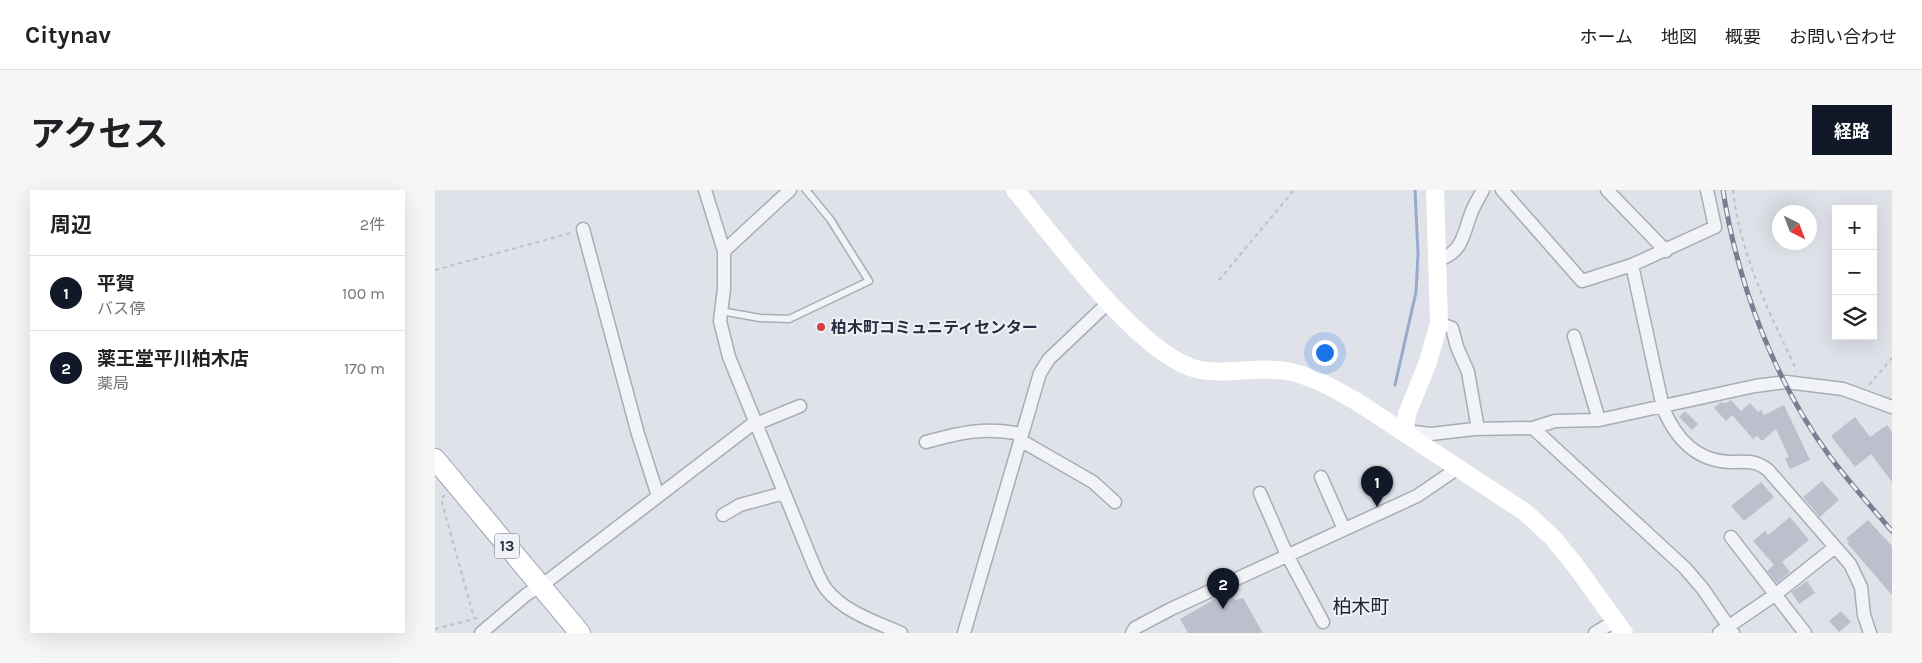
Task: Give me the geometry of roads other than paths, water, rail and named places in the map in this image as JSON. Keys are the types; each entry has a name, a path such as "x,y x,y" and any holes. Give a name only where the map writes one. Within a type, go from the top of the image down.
{"main road":[{"name":"13","path":"435,459 580,633"}],"street":[{"path":"705,190 724,251 725,288 720,321 729,357 812,561 826,589 844,606 872,621 901,633"},
{"path":"724,251 791,190"},
{"path":"1015,190 1109,302 1142,337 1178,363 1201,370 1286,371 1334,388 1405,431 1525,512 1553,538 1619,627 1595,633"},
{"path":"1405,431 1407,414 1432,348 1439,323 1435,190"},
{"path":"1438,260 1450,256 1460,244 1473,209 1483,190"},
{"path":"1502,190 1582,281 1632,265 1715,227 1708,190"},
{"path":"1607,190 1666,251"},
{"path":"583,229 638,434 658,496"},
{"path":"1632,265 1663,408 1677,436 1698,454 1713,460 1753,461 1768,470 1856,574 1861,587 1866,631"},
{"path":"964,633 1040,373 1049,359 1109,302"},
{"path":"1439,323 1452,328 1457,347 1469,372 1478,429"},
{"path":"1574,336 1599,420"},
{"path":"1405,431 1431,434 1478,429 1533,428 1555,421 1599,420 1663,408 1755,386 1802,383 1843,389 1859,397 1892,407"},
{"path":"481,633 527,594 541,586 755,423 800,406"},
{"path":"1533,428 1685,568 1727,630 1835,547"},
{"path":"926,442 965,431 984,430 1021,437 1093,482 1115,502"},
{"path":"1132,633 1135,628 1171,609 1417,496 1458,468"},
{"path":"1321,477 1344,529"},
{"path":"723,515 741,505 784,493"},
{"path":"1260,493 1287,555 1323,622"},
{"path":"1731,537 1805,633"}],"lane":[{"path":"721,310 760,318 789,319 869,281 830,219 806,190"}],"waterway":[{"path":"1395,385 1416,292 1418,254 1415,190"}],"railway":[{"path":"1723,190 1738,260 1761,330 1776,365 1792,397 1831,458 1892,531"}],"place":[{"name":"柏木町コミュニティセンター","path":"821,327"},
{"name":"平賀","path":"1377,507"},
{"name":"薬王堂平川柏木店","path":"1223,609"}],"district":[{"name":"柏木町","path":"1361,606"}]}
